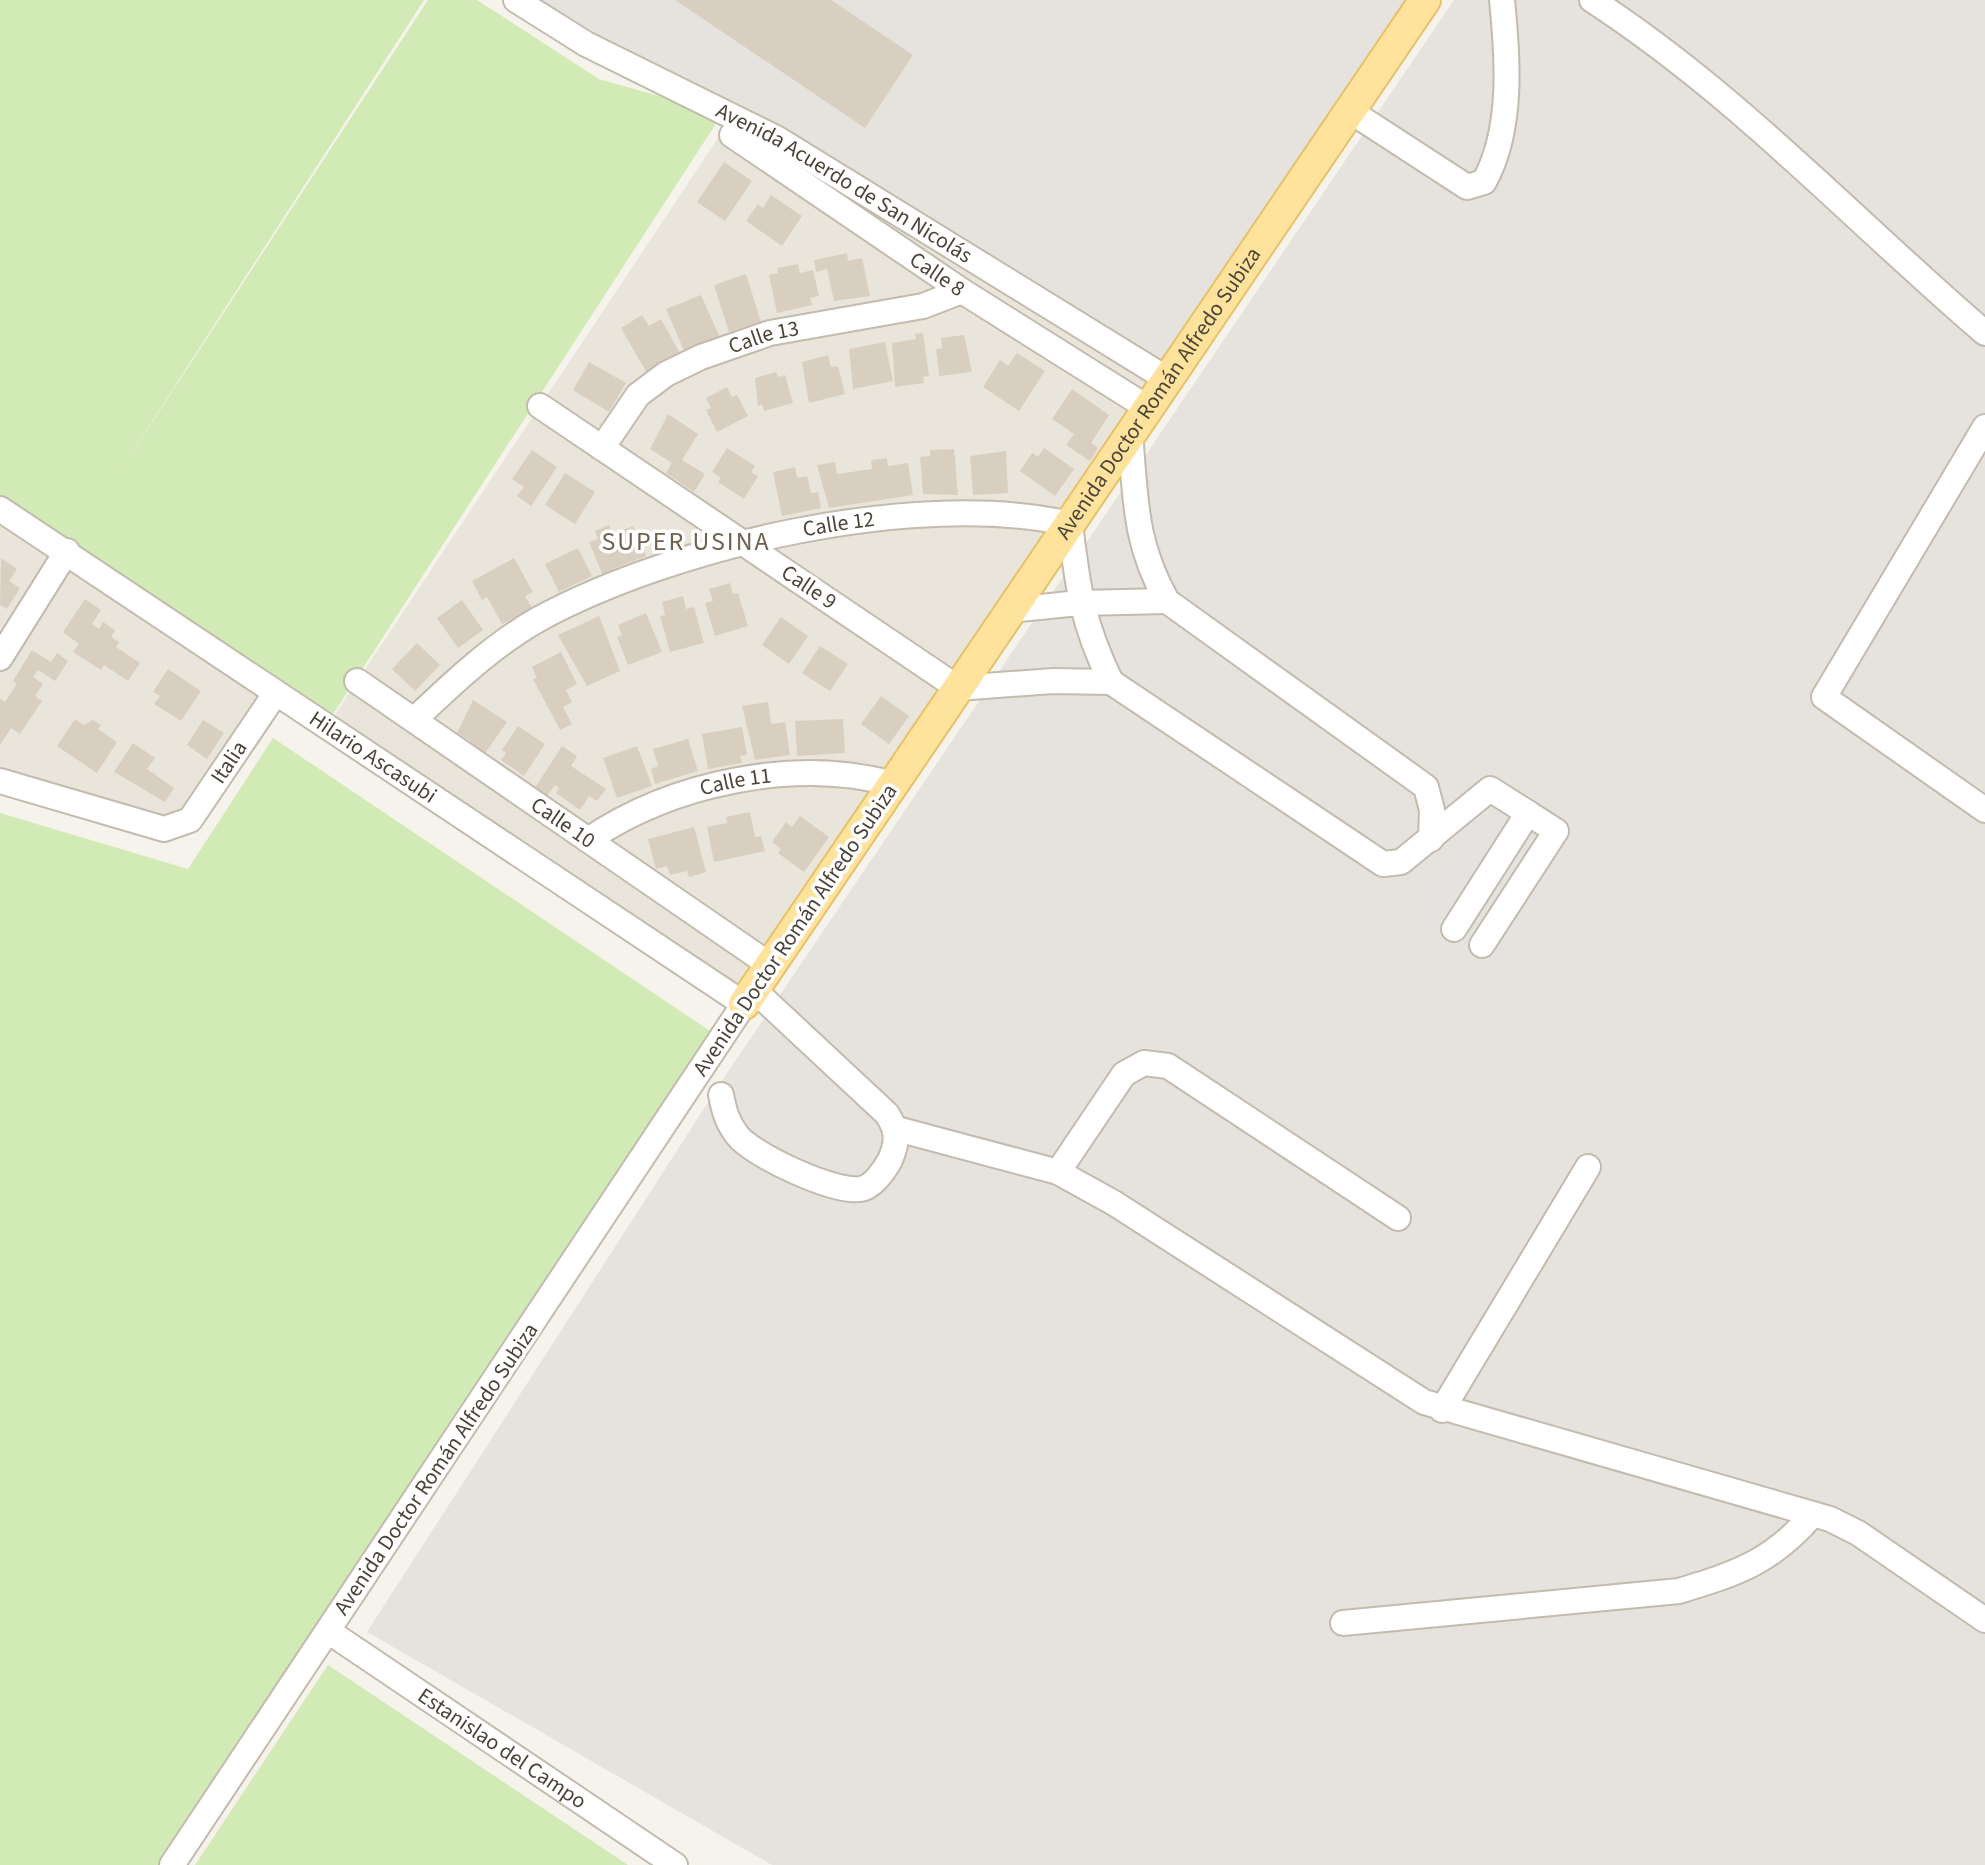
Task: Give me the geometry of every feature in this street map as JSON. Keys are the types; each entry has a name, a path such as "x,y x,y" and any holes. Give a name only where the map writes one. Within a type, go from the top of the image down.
{"main road":[{"name":"Avenida Doctor Román Alfredo Subiza","path":"756,986 1425,0"}],"street":[{"name":"Avenida Acuerdo de San Nicolás","path":"516,0 586,44 776,138 1167,379"},
{"path":"1350,111 1467,187 1484,182 1493,166 1505,108 1502,0"},
{"path":"1592,0 1659,43 1739,110 1985,333"},
{"name":"Calle 8","path":"732,135 962,291 1148,408"},
{"name":"Calle 13","path":"602,448 638,395 666,374 701,357 770,333 923,306 962,291"},
{"name":"Calle 9","path":"540,406 958,688"},
{"path":"1985,427 1824,697 1985,810"},
{"path":"1130,434 1141,538 1147,565 1167,601 1426,787 1432,810 1431,839"},
{"name":"Hilario Ascasubi","path":"0,509 67,551 275,694 756,986"},
{"name":"Calle 12","path":"416,718 493,649 539,620 589,596 664,569 745,545 888,518 966,511 1032,515 1070,524"},
{"path":"1070,524 1079,603 1090,639 1111,682 1383,864 1401,862 1490,789 1556,831 1482,945"},
{"path":"0,658 67,551"},
{"path":"1011,610 1079,603 1167,601"},
{"name":"Calle 10","path":"357,681 416,718 588,840 756,986"},
{"path":"958,688 1053,681 1111,682"},
{"name":"Italia","path":"0,781 164,829 177,827 190,820 275,694"},
{"name":"Calle 11","path":"588,840 637,812 739,781 790,774 844,772 893,784"},
{"path":"1454,929 1528,813"},
{"path":"721,1095 725,1117 738,1138 803,1176 839,1188 862,1190 872,1183 886,1168 896,1147 897,1129 887,1114 756,986"},
{"name":"Avenida Doctor Román Alfredo Subiza","path":"172,1865 756,986"},
{"path":"1058,1172 1124,1074 1144,1063 1168,1066 1398,1218"},
{"path":"897,1129 1058,1172 1114,1203 1424,1402 1442,1410 1813,1514 1858,1533 1985,1620"},
{"path":"1442,1410 1588,1167"},
{"path":"1343,1623 1679,1591 1733,1575 1763,1561 1793,1537 1813,1514"},
{"name":"Estanislao del Campo","path":"328,1631 675,1865"}],"shaded area":[{"path":"516,0 1425,0 1167,379"},
{"path":"1454,0 1985,0 1985,1865 772,1865 367,1632 725,1076"},
{"path":"728,113 1167,379 744,1004 326,728 726,126"},
{"path":"0,509 275,694 177,827 0,781"},
{"path":"1490,789 1556,831 1570,849 1494,967 1409,913"}],"green space":[{"path":"0,0 424,0 111,485 428,0 477,0 599,79 680,102 717,122 326,725 0,509"},
{"path":"273,738 713,1033 161,1865 0,1865 0,813 188,869"},
{"path":"328,1665 628,1865 195,1865"}],"building":[{"path":"675,0 831,0 913,55 865,128"},
{"path":"724,162 752,181 725,221 697,202"},
{"path":"771,195 802,216 782,246 746,221 758,204 763,208"},
{"path":"847,253 848,261 862,258 870,296 834,301 827,269 816,272 814,260"},
{"path":"798,264 800,273 813,270 819,296 810,298 812,305 777,313 769,275 778,273 777,268"},
{"path":"746,274 761,322 729,332 714,285"},
{"path":"701,295 720,338 685,353 666,309"},
{"path":"642,315 649,326 661,319 681,355 648,375 621,328"},
{"path":"923,333 929,376 923,377 924,383 895,387 892,343 916,339 915,334"},
{"path":"964,335 972,372 939,376 936,349 942,348 941,338"},
{"path":"885,342 893,381 853,389 849,349"},
{"path":"1017,353 1045,371 1019,411 983,387 1000,360 1008,366"},
{"path":"828,355 831,367 838,366 845,394 809,403 802,362"},
{"path":"589,362 626,383 609,412 573,390"},
{"path":"776,372 778,377 785,375 793,403 764,411 762,404 758,406 755,378"},
{"path":"727,387 732,397 737,395 748,416 717,432 706,410 711,408 706,398"},
{"path":"1072,389 1109,415 1091,443 1098,448 1090,461 1066,445 1074,434 1052,419"},
{"path":"668,414 698,434 682,460 705,474 694,492 666,473 672,463 650,449"},
{"path":"727,448 755,466 751,472 758,476 744,499 718,482 721,478 712,472"},
{"path":"1044,448 1074,469 1055,496 1020,471 1032,453 1038,457"},
{"path":"954,449 958,495 923,494 920,457 930,456 930,450"},
{"path":"532,450 557,467 531,506 517,496 524,487 512,479"},
{"path":"1006,451 1008,493 973,495 970,456"},
{"path":"887,458 888,466 908,463 913,495 829,508 817,465 835,462 837,474 872,469 871,460"},
{"path":"795,467 797,478 807,476 811,493 818,492 821,508 782,516 773,472"},
{"path":"565,473 595,492 575,524 545,505"},
{"path":"609,525 613,534 633,526 646,556 613,569 616,576 605,581 589,542 598,539 595,531"},
{"path":"578,548 592,576 559,592 545,564"},
{"path":"1,558 17,569 9,581 20,588 7,609 0,605"},
{"path":"514,558 533,592 525,596 532,608 502,624 487,597 482,600 472,581"},
{"path":"730,583 733,594 738,593 748,626 715,636 705,603 713,601 709,589"},
{"path":"683,596 686,609 694,607 704,643 670,652 660,616 665,615 662,602"},
{"path":"85,599 101,610 92,624 99,629 103,622 115,630 111,637 119,642 116,647 140,663 128,681 104,665 101,670 73,652 79,644 63,632"},
{"path":"462,600 483,630 458,648 437,618"},
{"path":"646,613 662,652 628,665 617,637 622,635 618,625"},
{"path":"599,616 620,671 587,686 558,635"},
{"path":"781,617 808,636 789,664 762,645"},
{"path":"417,643 440,665 415,691 392,669"},
{"path":"820,646 848,664 830,691 802,673"},
{"path":"32,650 51,662 57,653 68,661 55,681 38,670 33,677 43,684 35,696 42,701 20,734 11,728 0,745 0,699 5,702 17,684 13,681"},
{"path":"561,652 577,684 566,690 572,702 563,707 572,724 560,730 533,679 537,678 532,667"},
{"path":"168,669 201,691 181,721 154,704 160,696 153,692"},
{"path":"881,696 909,716 889,744 861,724"},
{"path":"473,700 507,722 481,759 469,744 471,741 457,733"},
{"path":"768,702 771,724 785,722 790,755 755,760 742,706"},
{"path":"75,719 84,725 93,720 101,725 98,729 117,742 97,773 57,746"},
{"path":"843,719 845,753 797,756 795,721"},
{"path":"203,720 224,733 207,759 187,745"},
{"path":"518,726 545,744 524,776 501,760 506,753 502,750"},
{"path":"742,727 747,755 740,756 742,763 708,769 702,734"},
{"path":"688,739 698,771 655,784 651,769 658,766 653,749"},
{"path":"133,743 155,758 147,769 174,788 165,802 114,772"},
{"path":"562,746 577,756 571,766 606,789 597,801 589,796 580,810 556,793 559,788 555,785 545,799 533,791"},
{"path":"637,746 652,786 617,798 603,758"},
{"path":"750,812 755,837 761,836 765,851 714,862 707,827 727,823 726,817"},
{"path":"800,816 829,837 804,872 778,853 781,849 772,842 786,822 792,827"},
{"path":"694,827 706,872 689,877 687,871 670,875 667,866 656,869 648,839"}],"district":[{"name":"SUPER USINA","path":"686,541"}]}
